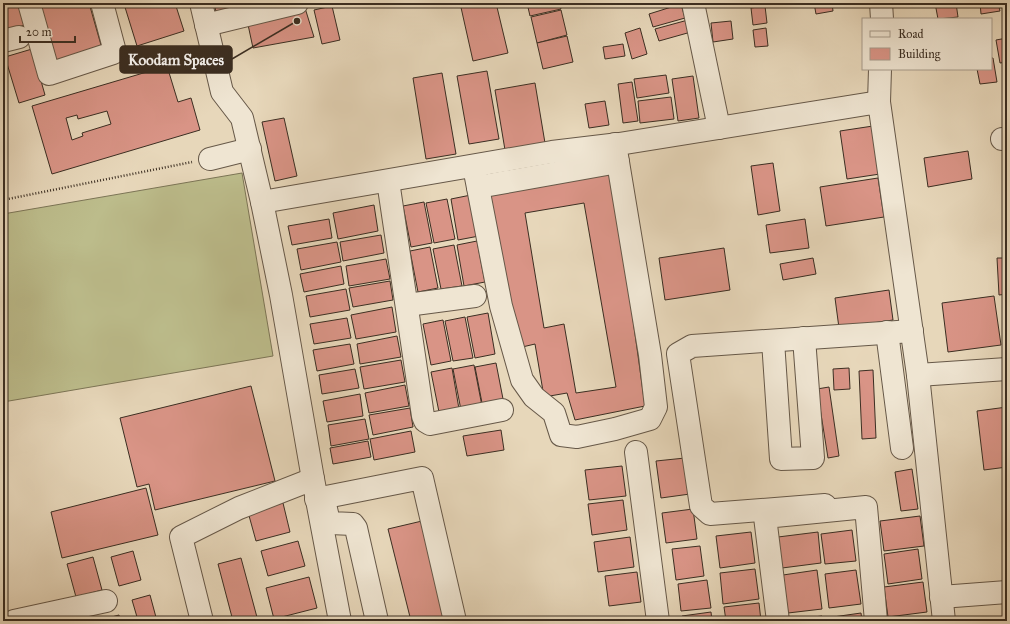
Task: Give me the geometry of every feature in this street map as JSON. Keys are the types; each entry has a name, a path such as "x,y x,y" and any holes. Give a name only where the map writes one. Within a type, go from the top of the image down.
{"street":[{"path":"29,3 49,74 113,53 114,48 102,3"},
{"path":"201,3 222,92 242,118 262,202 281,295 340,621"},
{"path":"206,25 297,3"},
{"path":"693,3 719,128"},
{"path":"881,3 882,18"},
{"path":"880,70 879,102 918,375 944,621"},
{"path":"478,188 719,128 879,102"},
{"path":"210,159 250,149"},
{"path":"262,202 474,167 552,152 616,153"},
{"path":"474,167 501,306 522,380 534,397 554,413 561,435 577,436 614,429 650,419 656,407 650,355 616,153"},
{"path":"388,181 423,416 425,421 430,424 502,410"},
{"path":"406,305 475,296"},
{"path":"825,504 710,514 701,506 678,354 692,346 773,342 804,338 912,331"},
{"path":"887,332 902,448"},
{"path":"773,342 782,459 813,458 804,338"},
{"path":"918,375 1007,369"},
{"path":"636,452 658,621"},
{"path":"202,621 181,536 239,508 317,492 422,478 455,621"},
{"path":"317,492 330,523 353,524 355,526 377,621"},
{"path":"778,621 765,517 866,507 876,621"},
{"path":"941,597 1007,592"},
{"path":"14,621 106,601"}],"path":[{"path":"3,200 210,159"}],"green space":[{"path":"242,173 273,356 3,402 3,214"}],"building":[{"path":"3,3 19,3 25,25 5,31 3,25"},
{"path":"35,3 89,3 103,52 55,68"},
{"path":"175,3 184,31 137,46 124,4"},
{"path":"214,3 237,3 238,7 216,12"},
{"path":"460,3 496,3 508,53 473,61"},
{"path":"527,3 559,3 561,9 530,16"},
{"path":"814,3 832,3 833,11 816,14"},
{"path":"935,3 956,3 958,17 938,18"},
{"path":"980,3 998,3 1000,11 981,14"},
{"path":"1002,3 1007,3 1007,13 1004,13"},
{"path":"681,4 685,18 653,27 649,14"},
{"path":"332,6 340,40 322,44 314,10"},
{"path":"765,6 767,23 753,25 751,8"},
{"path":"305,8 314,37 253,48 247,20"},
{"path":"561,10 567,35 537,43 531,17"},
{"path":"688,20 691,32 659,41 655,29"},
{"path":"731,21 733,39 713,42 711,23"},
{"path":"640,28 647,54 632,59 625,33"},
{"path":"766,28 768,46 755,47 753,30"},
{"path":"567,36 573,62 543,69 537,43"},
{"path":"1007,38 1007,62 1000,63 996,40"},
{"path":"623,44 625,56 605,59 603,47"},
{"path":"32,49 45,95 19,103 5,57"},
{"path":"993,58 997,82 980,84 977,70 992,70"},
{"path":"167,66 178,102 191,98 200,130 52,174 32,106","holes":["107,111 111,124 82,133 83,136 72,140 66,118 77,115 78,119"]},
{"path":"487,71 499,139 469,144 457,76"},
{"path":"442,73 456,154 426,159 413,78"},
{"path":"666,75 669,93 637,98 634,79"},
{"path":"693,76 699,118 678,121 672,79"},
{"path":"632,82 638,121 623,123 618,84"},
{"path":"535,83 545,143 505,150 495,90"},
{"path":"671,97 674,119 640,123 638,101"},
{"path":"605,101 609,125 589,128 585,104"},
{"path":"284,118 297,176 275,181 262,122"},
{"path":"873,126 880,174 847,179 840,131"},
{"path":"968,151 972,179 928,187 924,158"},
{"path":"773,163 780,211 758,215 751,166"},
{"path":"612,168 645,406 575,420 567,393 544,397 535,344 518,348 486,190","holes":["584,203 616,387 576,393 564,324 544,328 525,213"]},
{"path":"878,178 884,217 826,226 820,187"},
{"path":"471,195 479,236 458,240 451,199"},
{"path":"447,199 455,239 434,243 426,203"},
{"path":"424,202 432,243 411,247 403,206"},
{"path":"374,205 378,231 338,239 333,213"},
{"path":"329,219 332,238 292,245 288,226"},
{"path":"805,219 809,248 770,253 766,225"},
{"path":"381,235 384,253 343,261 340,242"},
{"path":"477,241 485,282 464,286 457,245"},
{"path":"337,242 341,262 301,270 297,249"},
{"path":"454,245 462,286 441,289 433,249"},
{"path":"430,247 438,288 418,292 410,251"},
{"path":"724,248 730,290 665,300 659,258"},
{"path":"813,258 816,274 783,280 780,264"},
{"path":"997,258 1007,258 1007,294 999,295"},
{"path":"386,259 390,279 349,286 346,266"},
{"path":"341,266 344,284 304,292 300,274"},
{"path":"390,281 393,300 353,307 349,288"},
{"path":"346,289 350,310 310,317 306,296"},
{"path":"889,290 893,320 839,328 835,298"},
{"path":"994,296 1001,345 948,352 942,303"},
{"path":"392,307 396,332 356,339 351,315"},
{"path":"488,313 495,354 475,358 467,317"},
{"path":"465,317 473,358 453,361 445,321"},
{"path":"347,318 351,338 314,344 310,324"},
{"path":"443,320 451,361 431,365 423,324"},
{"path":"397,336 401,357 360,364 357,344"},
{"path":"350,344 354,364 317,371 313,350"},
{"path":"401,360 405,382 364,389 360,367"},
{"path":"496,363 504,404 483,408 475,367"},
{"path":"474,365 482,406 461,410 453,369"},
{"path":"452,368 459,409 439,412 431,372"},
{"path":"849,368 850,389 834,390 833,369"},
{"path":"355,369 359,388 322,394 319,375"},
{"path":"873,370 876,438 862,439 859,371"},
{"path":"405,385 409,406 369,413 365,393"},
{"path":"251,386 275,481 155,510 149,484 137,487 120,418"},
{"path":"829,387 839,456 828,458 817,389"},
{"path":"360,394 363,416 327,422 323,401"},
{"path":"1007,407 1007,467 984,470 977,411"},
{"path":"410,408 413,427 373,435 369,415"},
{"path":"365,419 369,439 331,446 328,425"},
{"path":"501,430 504,450 467,456 463,436"},
{"path":"411,431 415,452 374,460 370,439"},
{"path":"368,441 371,457 333,464 330,448"},
{"path":"685,458 690,494 661,498 656,461"},
{"path":"622,466 626,496 589,500 585,470"},
{"path":"912,469 918,509 901,511 895,472"},
{"path":"146,488 158,535 62,558 51,512"},
{"path":"623,500 627,530 592,535 588,504"},
{"path":"283,503 290,532 256,541 248,512"},
{"path":"693,509 697,539 666,543 662,513"},
{"path":"920,516 924,546 884,551 880,521"},
{"path":"422,521 447,621 411,621 388,529"},
{"path":"852,530 856,561 825,564 821,534"},
{"path":"751,532 755,563 720,568 716,536"},
{"path":"818,532 821,563 782,568 778,537"},
{"path":"630,537 634,567 598,572 594,542"},
{"path":"298,541 305,566 268,576 261,551"},
{"path":"700,546 704,576 676,580 672,549"},
{"path":"918,549 922,579 888,584 884,554"},
{"path":"133,551 141,580 119,586 111,557"},
{"path":"93,557 102,590 76,597 67,564"},
{"path":"241,558 258,621 233,621 218,564"},
{"path":"755,569 759,599 723,604 720,573"},
{"path":"817,570 822,609 788,613 783,575"},
{"path":"856,570 861,604 829,608 825,574"},
{"path":"637,572 641,602 609,606 605,576"},
{"path":"309,577 317,608 274,619 266,588"},
{"path":"707,580 711,608 681,611 678,584"},
{"path":"923,582 927,612 888,617 884,587"},
{"path":"150,595 157,621 126,621 126,619 137,617 132,600"},
{"path":"759,603 761,621 726,621 724,607"},
{"path":"711,612 712,621 683,621 682,616"},
{"path":"861,613 862,621 826,621 826,618"},
{"path":"119,615 120,621 104,621 104,619"},
{"path":"192,616 193,621 172,621"},
{"path":"822,616 823,621 787,621 787,620"}],"place":[{"name":"Koodam Spaces","path":"297,21"}]}
